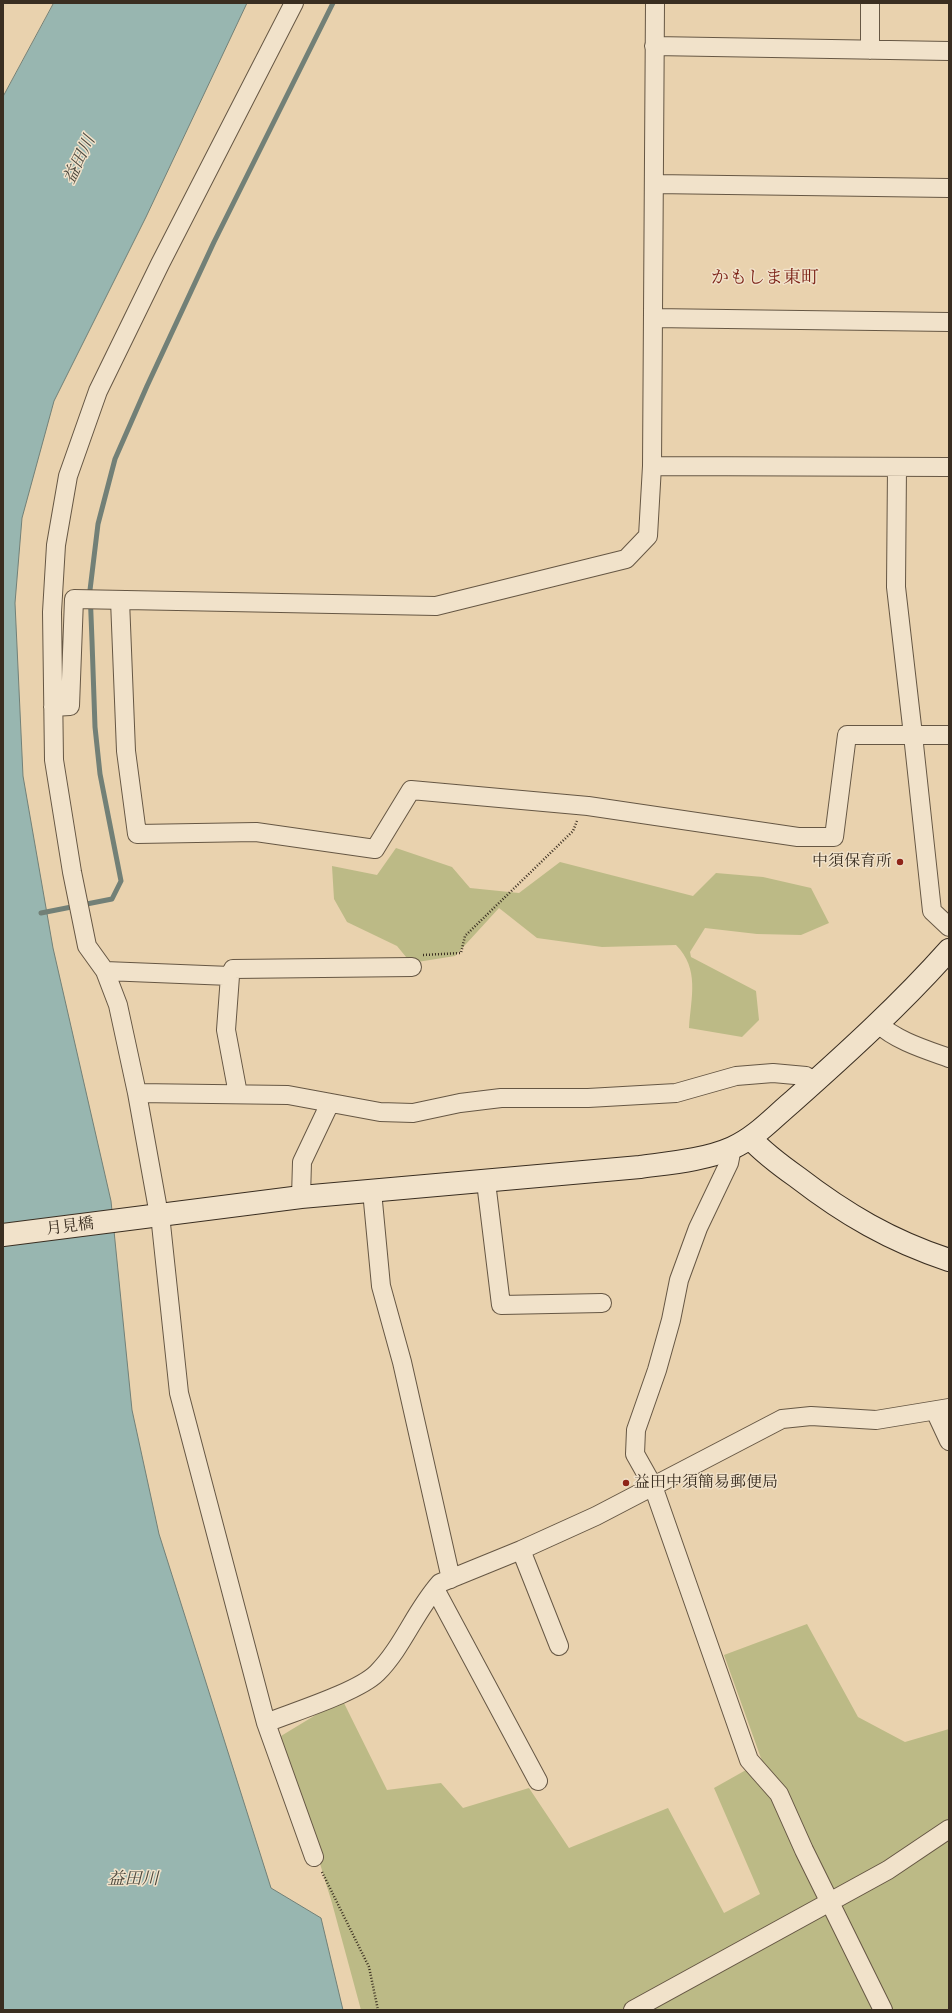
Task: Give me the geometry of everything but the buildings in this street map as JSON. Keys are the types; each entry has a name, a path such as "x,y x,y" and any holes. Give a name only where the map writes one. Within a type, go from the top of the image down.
{"street":[{"path":"157,1204 137,1092 118,1005 105,971 87,946 72,872 54,760 52,612 56,545 68,476 98,391 163,257 294,3"},
{"path":"53,707 70,706 74,599 436,606 626,559 648,536 652,466 655,3"},
{"path":"870,3 870,50"},
{"path":"654,46 949,51"},
{"path":"654,184 949,188"},
{"path":"653,318 949,322"},
{"path":"652,466 949,467"},
{"path":"897,467 896,587 932,911 949,927"},
{"path":"120,600 126,751 137,834 256,832 375,849 411,790 583,806 798,837 834,837 847,735 949,735"},
{"name":"月見橋","path":"3,1235 301,1197 486,1182 640,1167 691,1160 732,1148 750,1138 815,1081 929,973 949,950"},
{"path":"238,1094 226,1030 230,976 233,969 412,967"},
{"path":"105,971 230,976"},
{"path":"877,1023 885,1030 910,1044 949,1058"},
{"path":"137,1092 288,1095 380,1112 412,1112 460,1103 501,1098 646,1096 676,1093 736,1076 773,1073 806,1076 815,1081"},
{"path":"301,1197 302,1162 330,1103"},
{"path":"750,1138 764,1152 820,1195 870,1227 924,1252 949,1260"},
{"path":"732,1148 729,1163 698,1228 679,1280 671,1320 658,1370 636,1430 635,1454 653,1486 749,1760 779,1794 804,1850 883,2010"},
{"path":"486,1182 501,1305 602,1304"},
{"path":"372,1191 381,1286 402,1362 451,1579"},
{"path":"161,1224 179,1393 266,1723 314,1857"},
{"path":"266,1723 350,1689 376,1674 393,1653 435,1588 440,1583 521,1550 596,1516 782,1419 811,1416 876,1420 942,1409 949,1441"},
{"path":"521,1550 559,1646"},
{"path":"435,1588 538,1781"},
{"path":"633,2010 829,1901 888,1870 949,1829"}],"path":[{"path":"412,967 423,955 461,953 465,936 573,831 583,806"},
{"path":"314,1857 369,1967 378,2010"}],"shaded area":[{"path":"396,848 452,867 470,888 519,893 560,862 693,896 716,873 763,877 811,888 829,923 801,935 757,934 705,928 690,952 691,957 756,991 759,1020 742,1037 689,1028 692,994 691,974 684,954 676,945 602,947 537,938 499,908 455,956 411,963 397,946 347,922 334,899 332,866 377,875"},
{"path":"807,1624 858,1717 905,1742 949,1729 949,2010 361,2010 332,1903 281,1736 342,1699 387,1790 441,1783 463,1808 529,1788 569,1848 668,1808 724,1913 760,1894 714,1788 762,1761 724,1655"}],"water":[{"name":"益田川","path":"54,3 247,3 146,217 54,401 22,518 15,603 23,776 53,948 111,1201 132,1410 159,1534 271,1888 321,1918 343,2010 3,2010 3,97"}],"waterway":[{"path":"41,913 112,899 121,881 100,774 95,727 90,590 98,524 115,459 214,242 333,3"}],"place":[{"name":"中須保育所","path":"900,862"},
{"name":"益田中須簡易郵便局","path":"626,1483"}],"district":[{"name":"かもしま東町","path":"765,278"}]}
